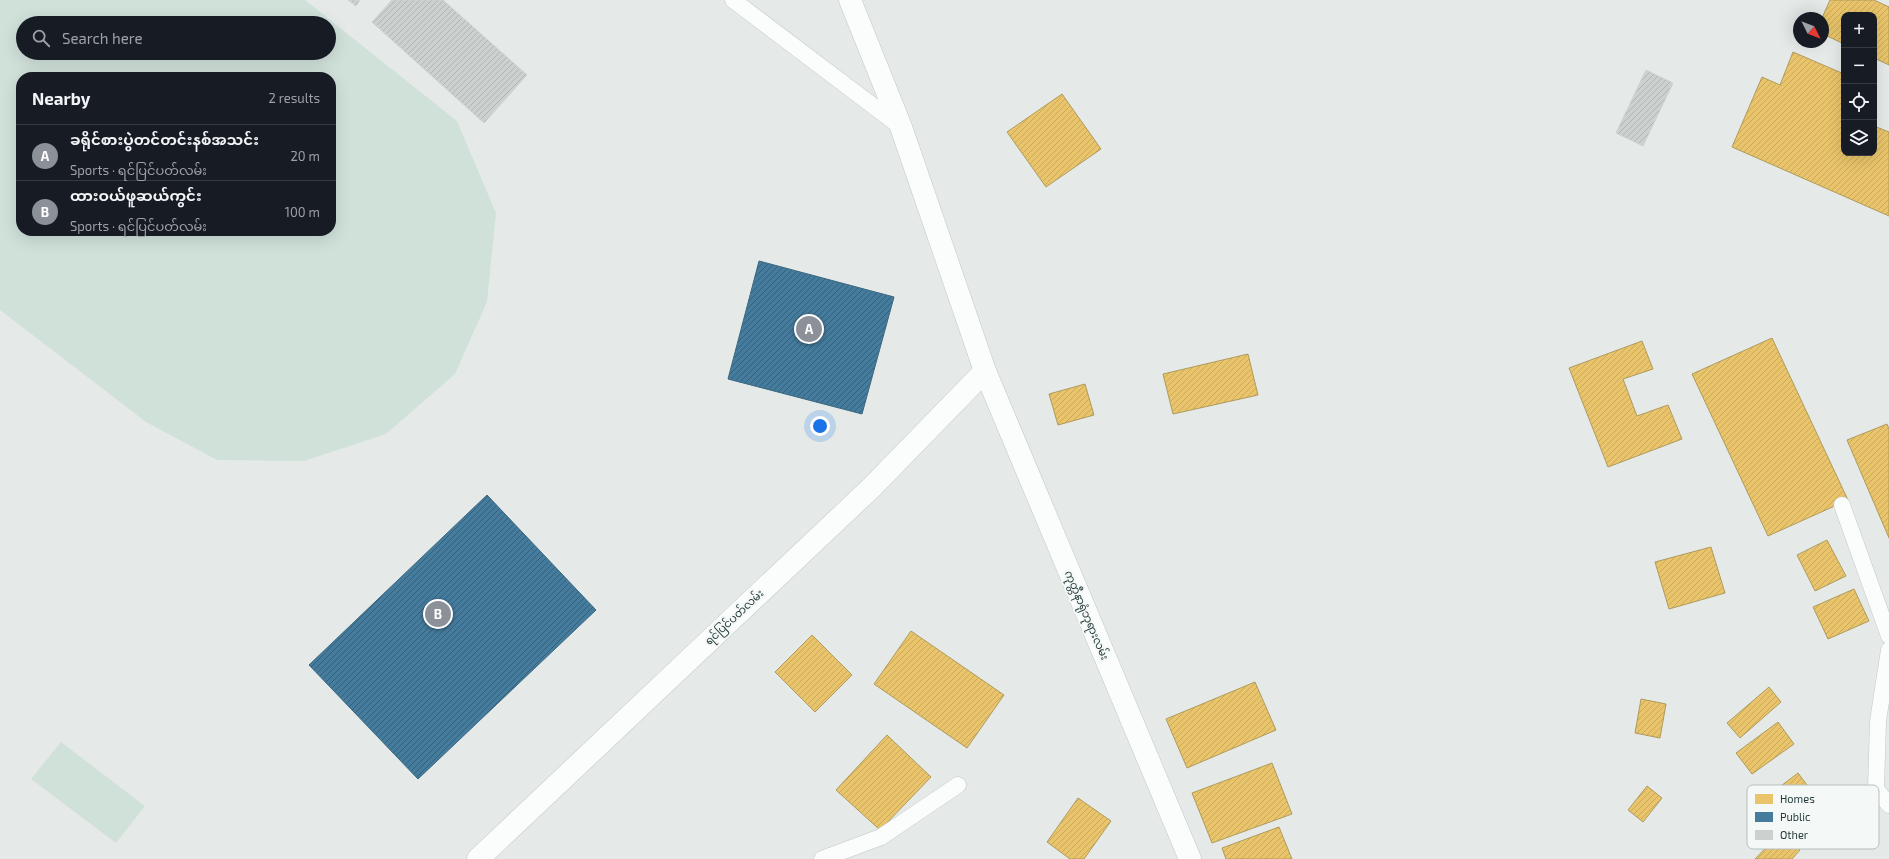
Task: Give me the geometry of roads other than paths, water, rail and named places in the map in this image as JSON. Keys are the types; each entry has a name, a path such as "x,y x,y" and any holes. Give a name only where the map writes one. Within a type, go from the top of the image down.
{"street":[{"name":"ကုတ္တီနာရုံဘုရားလမ်း","path":"850,0 900,128 985,371 1190,859"},
{"name":"ရင်ပြင်ပတ်လမ်း","path":"478,859 872,487 985,371"}],"lane":[{"path":"733,0 900,128"},
{"path":"1842,506 1889,636"},
{"path":"1876,785 1878,722 1889,650"},
{"path":"822,859 881,837 958,785"},
{"path":"1879,793 1889,805"}],"place":[{"name":"ခရိုင်စားပွဲတင်တင်းနစ်အသင်း","path":"809,329"},
{"name":"ထားဝယ်ဖူဆယ်ကွင်း","path":"438,614"}]}
